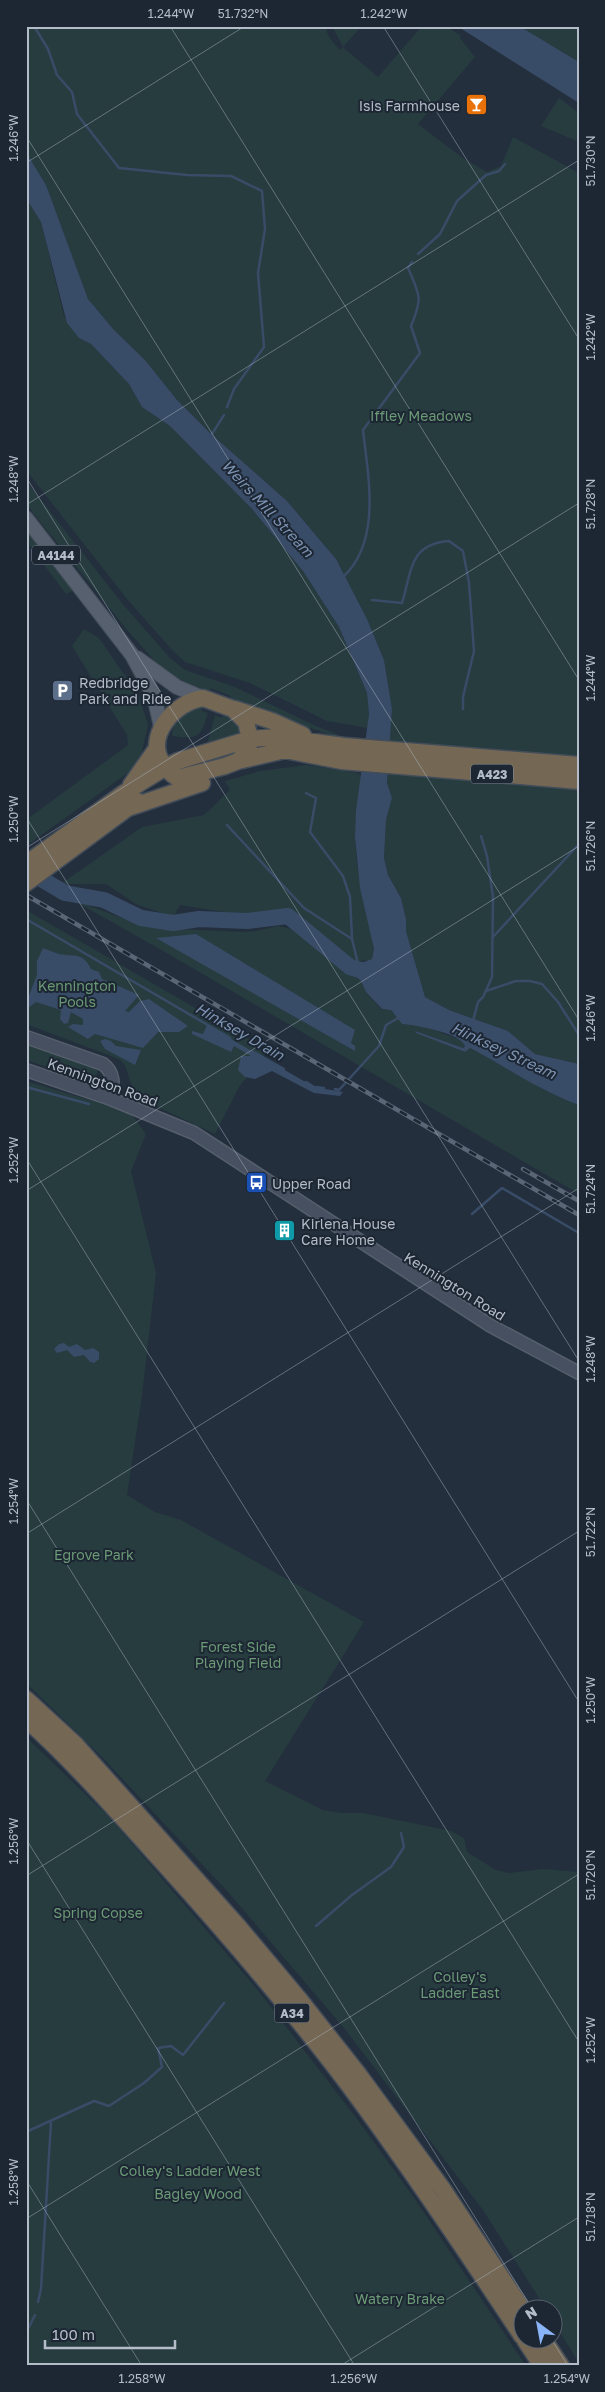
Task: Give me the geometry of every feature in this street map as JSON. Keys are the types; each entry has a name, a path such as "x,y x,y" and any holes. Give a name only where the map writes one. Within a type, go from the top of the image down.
{"highway":[{"path":"205,698 230,708 246,722 250,729 248,751 222,772 201,778 175,777 166,767 156,748 161,727 181,708 192,701 205,698"},
{"name":"A423","path":"230,708 272,721 314,749"},
{"name":"A423","path":"26,883 59,850 126,801 166,767 222,746 250,738 275,737 314,749 343,754 405,759 579,781"},
{"name":"A423","path":"126,801 156,748"},
{"name":"A423","path":"238,761 285,750 299,752 314,749"},
{"name":"A423","path":"222,772 278,760 314,749"},
{"name":"A423","path":"405,759 579,765"},
{"name":"A423","path":"126,801 184,778"},
{"name":"A423","path":"126,801 201,778"},
{"name":"A423","path":"26,864 59,850"},
{"name":"A34","path":"26,1699 76,1745 237,1925 299,1999 360,2075 442,2188 516,2300"},
{"name":"A34","path":"26,1719 66,1756 135,1831 226,1933 287,2006 348,2084 429,2196 512,2321"},
{"path":"532,2350 542,2366"},
{"path":"551,2350 561,2366"}],"main road":[{"name":"A4144","path":"26,518 132,655 154,696 161,727"},
{"name":"A4144","path":"132,655 177,688 205,698"}],"street":[{"path":"26,1037 103,1064 110,1069 113,1081 111,1099"},
{"name":"Kennington Road","path":"26,1070 111,1099 194,1133 491,1326 579,1373"}],"green space":[{"name":"Iffley Meadows","path":"26,26 326,26 329,36 340,50 343,47 378,77 422,26 446,26 461,36 460,38 475,57 418,124 464,159 487,172 501,166 513,137 579,173 579,1064 535,1054 508,1031 449,1010 425,997 406,931 406,919 401,898 388,875 384,858 386,820 392,798 387,783 392,709 384,660 367,619 336,559 287,501 210,433 177,400 145,360 114,330 88,299 46,185 26,152"},
{"path":"332,26 362,26 343,47"},
{"path":"519,26 579,26 579,62 534,35"},
{"path":"559,98 579,113 579,142 541,126"},
{"path":"26,198 41,222 64,316 79,338 91,344 129,384 142,407 170,426 252,509 303,571 339,627 367,693 368,728 327,721 250,683 185,662 127,599 26,470"},
{"path":"26,481 122,603 170,658 185,670 235,687 318,727 339,735 334,736 229,700 231,696 210,688 209,692 188,684 161,668 128,631 26,504"},
{"path":"30,532 71,586 72,591 66,594 26,541 26,535"},
{"path":"84,629 99,638 139,696 148,725 139,765 26,846 26,820 128,745 127,735 72,646"},
{"path":"203,708 202,711 208,713 203,728 197,735 193,737 172,736 175,724 181,716 190,711"},
{"path":"224,713 235,719 243,735 207,745 215,715 222,718"},
{"path":"306,765 358,773 361,776 355,837 357,865 374,949 372,959 353,965 291,909 236,914 180,905 173,917 136,904 106,884 61,884 142,827 204,815 230,790 225,781 260,771"},
{"path":"71,899 138,924 178,929 242,932 278,926 300,931 347,968 361,981 366,992 381,1009 391,1010 402,1024 422,1025 460,1040 465,1043 463,1048 416,1032 464,1052 469,1048 537,1086 579,1105 579,1194 165,952"},
{"name":"Kennington Pools","path":"26,910 268,1050 239,1087 215,1134 143,1100 132,1087 125,1065 119,1059 26,1024"},
{"path":"26,1044 98,1068 95,1083 26,1060"},
{"path":"26,1081 130,1112 146,1134 131,1171 156,1273 142,1396 127,1495 155,1512 181,1520 364,1622 265,1781 323,1810 342,1813 363,1813 451,1831 464,1838 467,1852 496,1870 509,1873 543,1869 579,1872 579,2363 562,2336 562,2300 540,2300 483,2210 344,2028 228,1892 101,1756 26,1683"},
{"name":"Colley's Ladder West","path":"26,1737 109,1817 257,1989 357,2119 415,2199 512,2345 512,2350 515,2350 526,2366 26,2366"}],"water":[{"path":"457,26 519,26 579,62 579,103"},
{"name":"Weirs Mill Stream","path":"26,152 46,185 88,299 114,330 145,360 177,400 210,433 287,501 336,559 367,619 384,660 392,709 387,783 392,798 386,820 384,858 388,875 401,898 406,919 406,931 425,997 449,1010 508,1031 535,1054 579,1064 579,1105 537,1086 470,1048 465,1052 416,1033 415,1031 463,1048 465,1046 455,1037 447,1034 427,1028 402,1024 391,1010 382,1009 366,992 361,981 347,968 372,959 374,949 360,888 355,837 356,811 369,714 367,693 339,627 303,571 252,509 170,426 142,407 129,384 91,344 79,338 67,323 41,222 26,198"},
{"path":"196,934 355,1030 351,1043 355,1046 355,1051 156,938"},
{"path":"43,948 59,954 81,958 85,960 91,969 99,972 102,979 139,995 125,1011 129,1012 140,1001 149,999 188,1026 179,1032 158,1032 143,1048 95,1034 88,1039 68,1027 73,1024 83,1025 83,1019 71,1012 68,1023 64,1024 60,1019 61,1010 36,1002 28,1008 26,1003 37,975 37,961"},
{"path":"207,1025 314,1087 343,1092 340,1096 314,1093 272,1071 255,1079 245,1077 238,1070 241,1056 251,1056 234,1046 231,1052 192,1034 192,1031 203,1034"},
{"path":"105,1039 111,1041 116,1046 141,1050 135,1065 105,1049 100,1041"},
{"path":"64,1343 69,1347 77,1344 85,1350 93,1348 99,1352 99,1359 94,1363 90,1362 84,1355 74,1357 67,1350 57,1353 54,1349 59,1344"}],"waterway":[{"path":"34,26 48,49 57,75 72,92 77,114 119,168 187,175 231,176 262,191 265,229 258,273 264,347 234,389 227,407"},
{"path":"418,254 440,234 457,201 486,175 499,171 505,164"},
{"path":"343,577 355,562 363,545 368,527 369,487 363,430 420,353 411,326 418,302 417,291 408,268 412,262"},
{"path":"210,437 224,415"},
{"path":"372,600 402,603 414,561 426,547 449,541 463,551 469,583 474,651 463,697 463,709"},
{"path":"306,793 316,798 310,832 343,876 350,897 352,938"},
{"path":"227,825 304,908 352,939 358,964"},
{"path":"473,1021 478,1002 483,997 492,977 493,897 487,856 481,836"},
{"path":"492,938 579,844"},
{"name":"Hinksey Stream","path":"26,870 65,893 104,900 141,918 173,923 199,919 247,921 288,916 350,967 370,973"},
{"name":"Hinksey Drain","path":"26,919 230,1038"},
{"path":"486,991 516,981 530,981 542,984 558,1002 579,1035"},
{"name":"Hinksey Drain","path":"335,1089 339,1090 379,1046 386,1025 400,1017"},
{"name":"Hinksey Drain","path":"252,1051 284,1069"},
{"name":"Hinksey Drain","path":"306,1082 314,1087 324,1088"},
{"path":"26,1087 89,1104"},
{"path":"472,1214 502,1188 579,1233"},
{"path":"316,1926 352,1895 391,1867 404,1847 401,1833"},
{"path":"26,2132 94,2101 109,2106 144,2083 162,2067 158,2048 171,2046 183,2055 224,2003"},
{"path":"38,2302 41,2289 51,2122"},
{"path":"26,2333 35,2315"}],"railway":[{"path":"26,895 579,1215"},
{"path":"523,1169 579,1201"}],"place":[{"name":"Isis Farmhouse","path":"476,105"},
{"name":"Redbridge Park and Ride","path":"63,690"},
{"name":"Upper Road","path":"256,1183"},
{"name":"Kirlena House Care Home","path":"285,1231"}],"park label":[{"name":"Egrove Park","path":"94,1554"},
{"name":"Forest Side Playing Field","path":"238,1654"},
{"name":"Spring Copse","path":"98,1912"},
{"name":"Colley's Ladder East","path":"460,1984"},
{"name":"Bagley Wood","path":"198,2193"},
{"name":"Watery Brake","path":"400,2298"}]}
